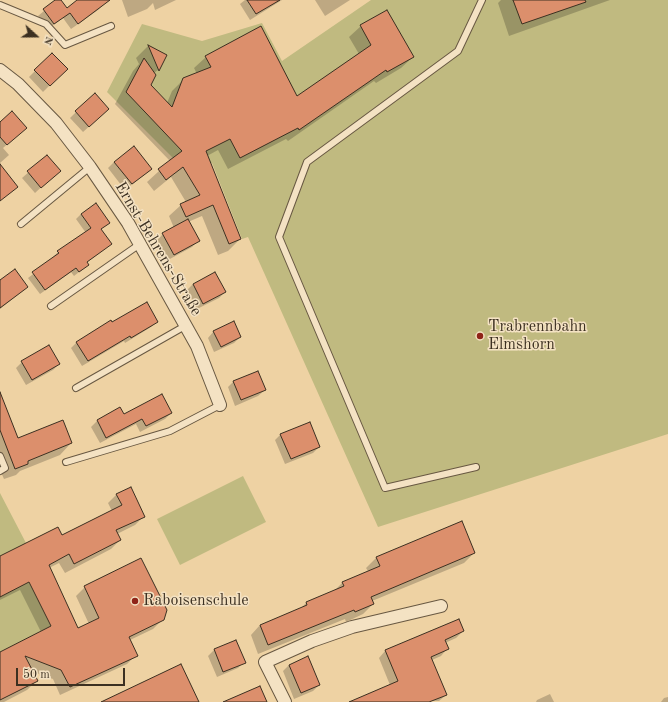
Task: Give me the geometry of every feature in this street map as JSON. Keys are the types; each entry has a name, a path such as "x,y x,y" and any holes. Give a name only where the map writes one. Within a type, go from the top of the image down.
{"street":[{"name":"Ernst-Behrens-Straße","path":"0,70 18,84 56,123 90,167 128,223 197,346 220,405"},
{"path":"285,702 265,662 312,641 352,627 441,606"}],"lane":[{"path":"476,467 385,488 279,237 306,162 458,51 482,0"},
{"path":"0,5 46,24 65,45 112,26"},
{"path":"21,224 90,167"},
{"path":"51,306 140,244"},
{"path":"76,388 185,326"},
{"path":"66,462 170,431 220,405"},
{"path":"0,456 4,468 0,471"}],"shaded area":[{"name":"Trabrennbahn Elmshorn","path":"371,0 668,0 668,434 378,527 248,237 242,239 212,163 183,168 107,92 142,24 202,41 262,23 282,61"},
{"path":"243,476 266,522 180,565 157,519"},
{"path":"0,493 26,543 0,556"},
{"path":"29,582 51,626 0,652 0,597"}],"building":[{"path":"55,0 61,0 67,8 77,0 110,0 78,24 70,13 54,24 43,9"},
{"path":"247,0 280,0 256,14"},
{"path":"513,0 585,0 586,2 522,24"},
{"path":"387,10 414,57 387,72 386,70 299,130 298,128 240,158 230,139 206,151 241,239 229,244 213,205 186,217 180,204 200,195 183,167 166,180 158,169 182,151 126,92 144,58 156,75 151,85 172,107 183,78 211,67 205,56 261,26 297,96 371,45 360,25"},
{"path":"148,45 167,55 159,71"},
{"path":"52,53 68,69 50,86 34,70"},
{"path":"95,93 109,109 89,127 75,111"},
{"path":"12,111 27,128 7,145 0,137 0,122"},
{"path":"134,146 152,169 132,184 114,162"},
{"path":"47,155 61,171 41,188 27,171"},
{"path":"0,164 18,187 0,201"},
{"path":"96,203 110,223 101,229 112,244 87,262 89,265 79,272 76,268 45,290 32,272 59,253 57,251 91,228 81,214"},
{"path":"188,219 200,241 174,255 162,233"},
{"path":"15,269 28,287 0,308 0,280"},
{"path":"215,272 226,292 203,304 193,284"},
{"path":"147,302 158,322 131,338 130,336 88,361 76,342 111,320 112,322"},
{"path":"234,321 241,337 221,347 213,331"},
{"path":"49,345 60,364 32,380 21,361"},
{"path":"258,371 266,390 241,400 233,381"},
{"path":"0,392 18,438 63,420 72,443 28,461 28,464 15,469 0,430"},
{"path":"162,394 172,413 146,426 142,419 106,438 97,420 120,407 124,414"},
{"path":"310,422 320,447 291,459 280,434"},
{"path":"131,487 145,517 116,530 121,540 74,564 69,554 49,565 78,628 99,618 84,586 141,558 167,610 164,620 129,637 138,656 70,687 61,670 25,656 38,681 0,700 0,652 51,626 29,582 0,597 0,556 58,527 62,535 122,505 116,494"},
{"path":"462,521 475,553 371,597 374,604 355,612 354,610 268,645 260,625 307,605 306,602 344,586 342,582 380,566 376,557"},
{"path":"459,619 464,631 445,640 449,649 431,657 447,695 429,702 349,702 398,681 385,650"},
{"path":"236,640 246,663 223,672 214,649"},
{"path":"308,656 320,685 301,693 289,665"},
{"path":"181,664 199,702 101,702"},
{"path":"260,686 267,702 223,702"}],"place":[{"name":"Trabrennbahn Elmshorn","path":"480,336"},
{"name":"Raboisenschule","path":"135,601"}]}
